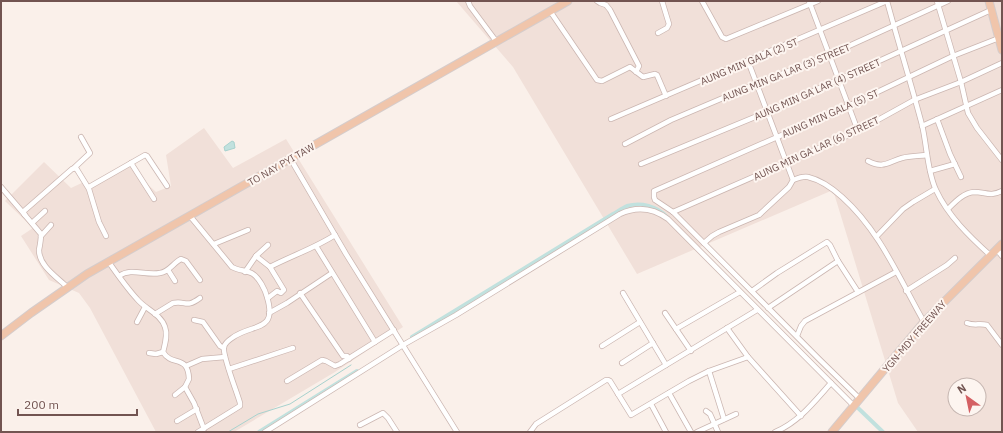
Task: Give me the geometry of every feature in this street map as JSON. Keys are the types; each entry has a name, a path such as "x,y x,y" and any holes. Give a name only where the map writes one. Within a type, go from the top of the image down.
{"main road":[{"path":"989,1 1002,50"},
{"name":"TO NAY PYI TAW","path":"1,336 67,287 108,261 566,2"},
{"name":"YGN-MDY FREEWAY","path":"832,432 924,322 999,247"}],"street":[{"path":"468,1 470,6 496,41"},
{"path":"597,1 606,5 610,10 639,66 636,72"},
{"path":"658,33 667,28 669,24 662,1"},
{"path":"702,1 722,37 726,39 809,3 818,1"},
{"path":"887,1 922,126 930,171 936,190 948,209 967,233 991,256"},
{"name":"AUNG MIN GALA (2) ST","path":"611,119 887,1"},
{"name":"AUNG MIN GA LAR (3) STREET","path":"625,144 671,120 829,55 894,26 938,3 948,1"},
{"path":"809,3 858,130"},
{"path":"938,3 971,119 1002,160"},
{"name":"AUNG MIN GA LAR (4) STREET","path":"641,164 768,112 991,10"},
{"path":"550,11 597,80 602,81 630,67 643,78 655,74 657,75 666,96"},
{"name":"AUNG MIN GALA (5) ST","path":"673,212 655,200 654,191 848,106 952,56 999,38"},
{"path":"748,61 793,180"},
{"name":"AUNG MIN GA LAR (6) STREET","path":"673,212 858,130 914,100 961,82 1002,63"},
{"path":"922,126 1002,90"},
{"path":"937,119 961,177"},
{"path":"26,216 24,211 90,153 81,137"},
{"path":"89,187 146,155 167,186"},
{"path":"868,161 874,164 883,165 902,158 927,155"},
{"path":"290,158 335,235 457,432"},
{"path":"131,163 154,199"},
{"path":"930,171 955,164"},
{"path":"74,168 78,170 89,187 106,236"},
{"path":"704,243 719,232 759,215 789,187 793,180 807,177 825,184 861,215 877,236 924,322"},
{"path":"1,187 40,232 39,252 41,259 45,266 67,287"},
{"path":"877,236 903,209 936,190"},
{"path":"948,209 968,194 974,192 990,195 1002,191"},
{"path":"266,432 402,344 456,315 620,214 634,210 648,209 662,214 668,219 854,406"},
{"path":"32,223 46,211"},
{"path":"673,212 860,399"},
{"path":"190,216 232,267 239,271 251,273 256,277 268,298 269,313 269,319 265,324 237,334 226,343 224,348 240,406 198,432"},
{"path":"41,236 51,225"},
{"path":"214,244 248,230"},
{"path":"270,267 286,258 316,246 335,235"},
{"path":"752,291 826,242 829,244 858,292"},
{"path":"245,272 256,256 268,244"},
{"path":"316,246 375,342"},
{"path":"999,247 1002,256"},
{"path":"256,256 270,267 284,291 281,293 277,291 268,298"},
{"path":"906,291 948,265 955,258"},
{"path":"119,276 128,272 157,274 168,270 179,260 184,259 200,280"},
{"path":"108,261 136,298 163,323 166,331 163,352"},
{"path":"768,308 838,261"},
{"path":"168,270 175,281"},
{"path":"798,336 801,326 805,322 896,272"},
{"path":"269,313 287,303 332,273"},
{"path":"676,329 740,292"},
{"path":"300,293 343,356 347,356 349,359"},
{"path":"623,294 666,365"},
{"path":"155,314 173,303 194,303 200,298"},
{"path":"136,322 145,307"},
{"path":"618,394 757,310"},
{"path":"665,313 690,351"},
{"path":"194,320 203,322 220,346 224,348"},
{"path":"602,346 640,322"},
{"path":"967,323 987,325 1002,345"},
{"path":"727,328 748,357 801,416"},
{"path":"287,381 322,360 326,360 335,366 349,359 394,330"},
{"path":"622,363 653,343"},
{"path":"229,369 292,348"},
{"path":"148,353 156,354 163,352"},
{"path":"163,352 168,358 186,366 189,379 185,387 175,395"},
{"path":"186,366 202,359 225,356"},
{"path":"530,432 536,424 606,380 609,380 630,416 709,371 748,357"},
{"path":"709,371 724,419"},
{"path":"775,432 795,422 831,383"},
{"path":"185,387 197,409 204,429"},
{"path":"669,393 691,432"},
{"path":"651,404 666,432"},
{"path":"177,421 197,409"},
{"path":"706,411 710,414 718,432"},
{"path":"360,426 383,413 397,432"},
{"path":"697,432 736,414"}],"shaded area":[{"path":"456,1 1002,1 1002,432 918,432 898,403 833,190 637,274 513,67"},
{"path":"204,128 233,168 286,139 403,327 335,372 234,432 156,432 90,308 79,293 49,280 21,236 33,228 5,201 44,162 71,188 86,181 90,185 132,163 143,180 156,192 171,186 166,155"}],"water":[{"path":"232,141 234,142 235,148 225,151 224,147"}],"waterway":[{"path":"412,337 627,206 638,204 648,206 658,210 667,217"},
{"path":"228,432 258,414 290,404 351,365"},
{"path":"259,432 357,371"},
{"path":"857,407 883,432"}]}
